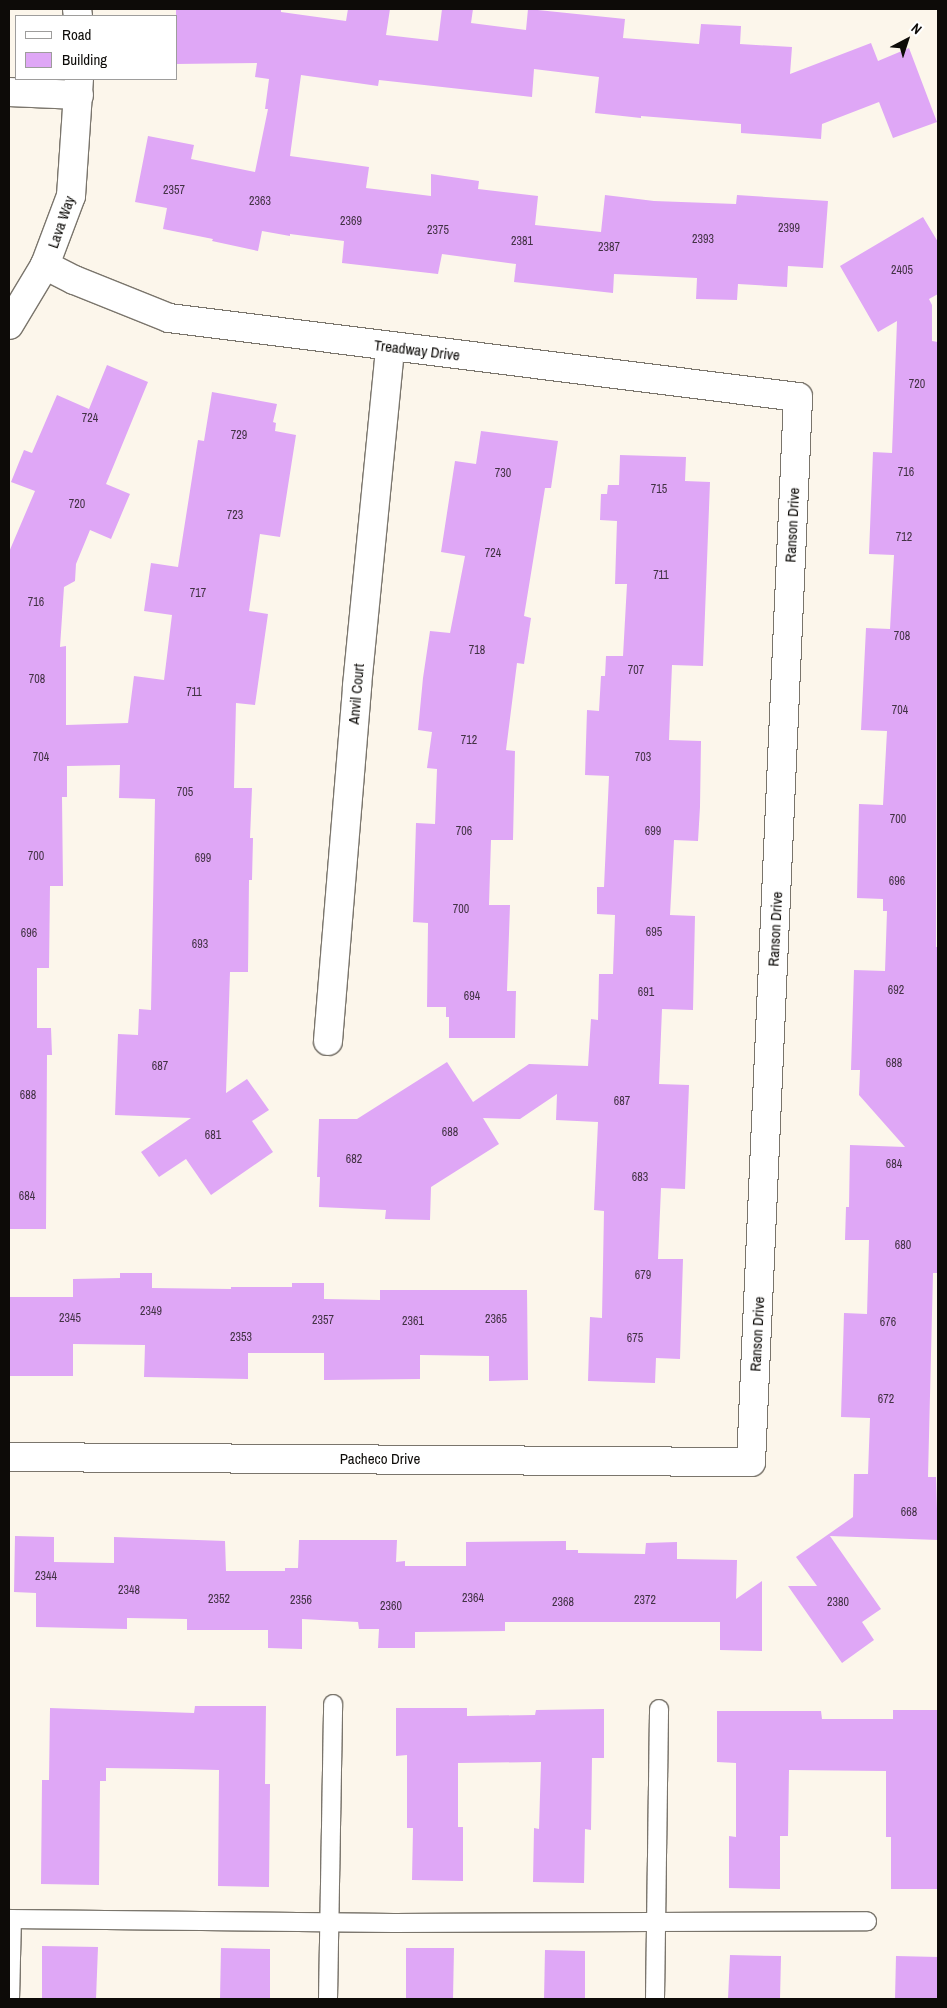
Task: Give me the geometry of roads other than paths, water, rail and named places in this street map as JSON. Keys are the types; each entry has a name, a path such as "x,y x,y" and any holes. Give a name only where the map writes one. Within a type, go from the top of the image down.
{"street":[{"path":"9,92 79,87"},
{"name":"Lava Way","path":"9,326 45,265 72,196 79,87"},
{"name":"Treadway Drive","path":"45,265 74,280 169,318 798,397"},
{"name":"Anvil Court","path":"328,1041 358,676 390,347"},
{"name":"Ranson Drive","path":"751,1462 798,397"},
{"name":"Pacheco Drive","path":"9,1457 751,1462"}],"lane":[{"path":"328,1999 333,1704"},
{"path":"655,1999 659,1709"},
{"path":"10,1999 11,1919 330,1922 867,1921"}]}
